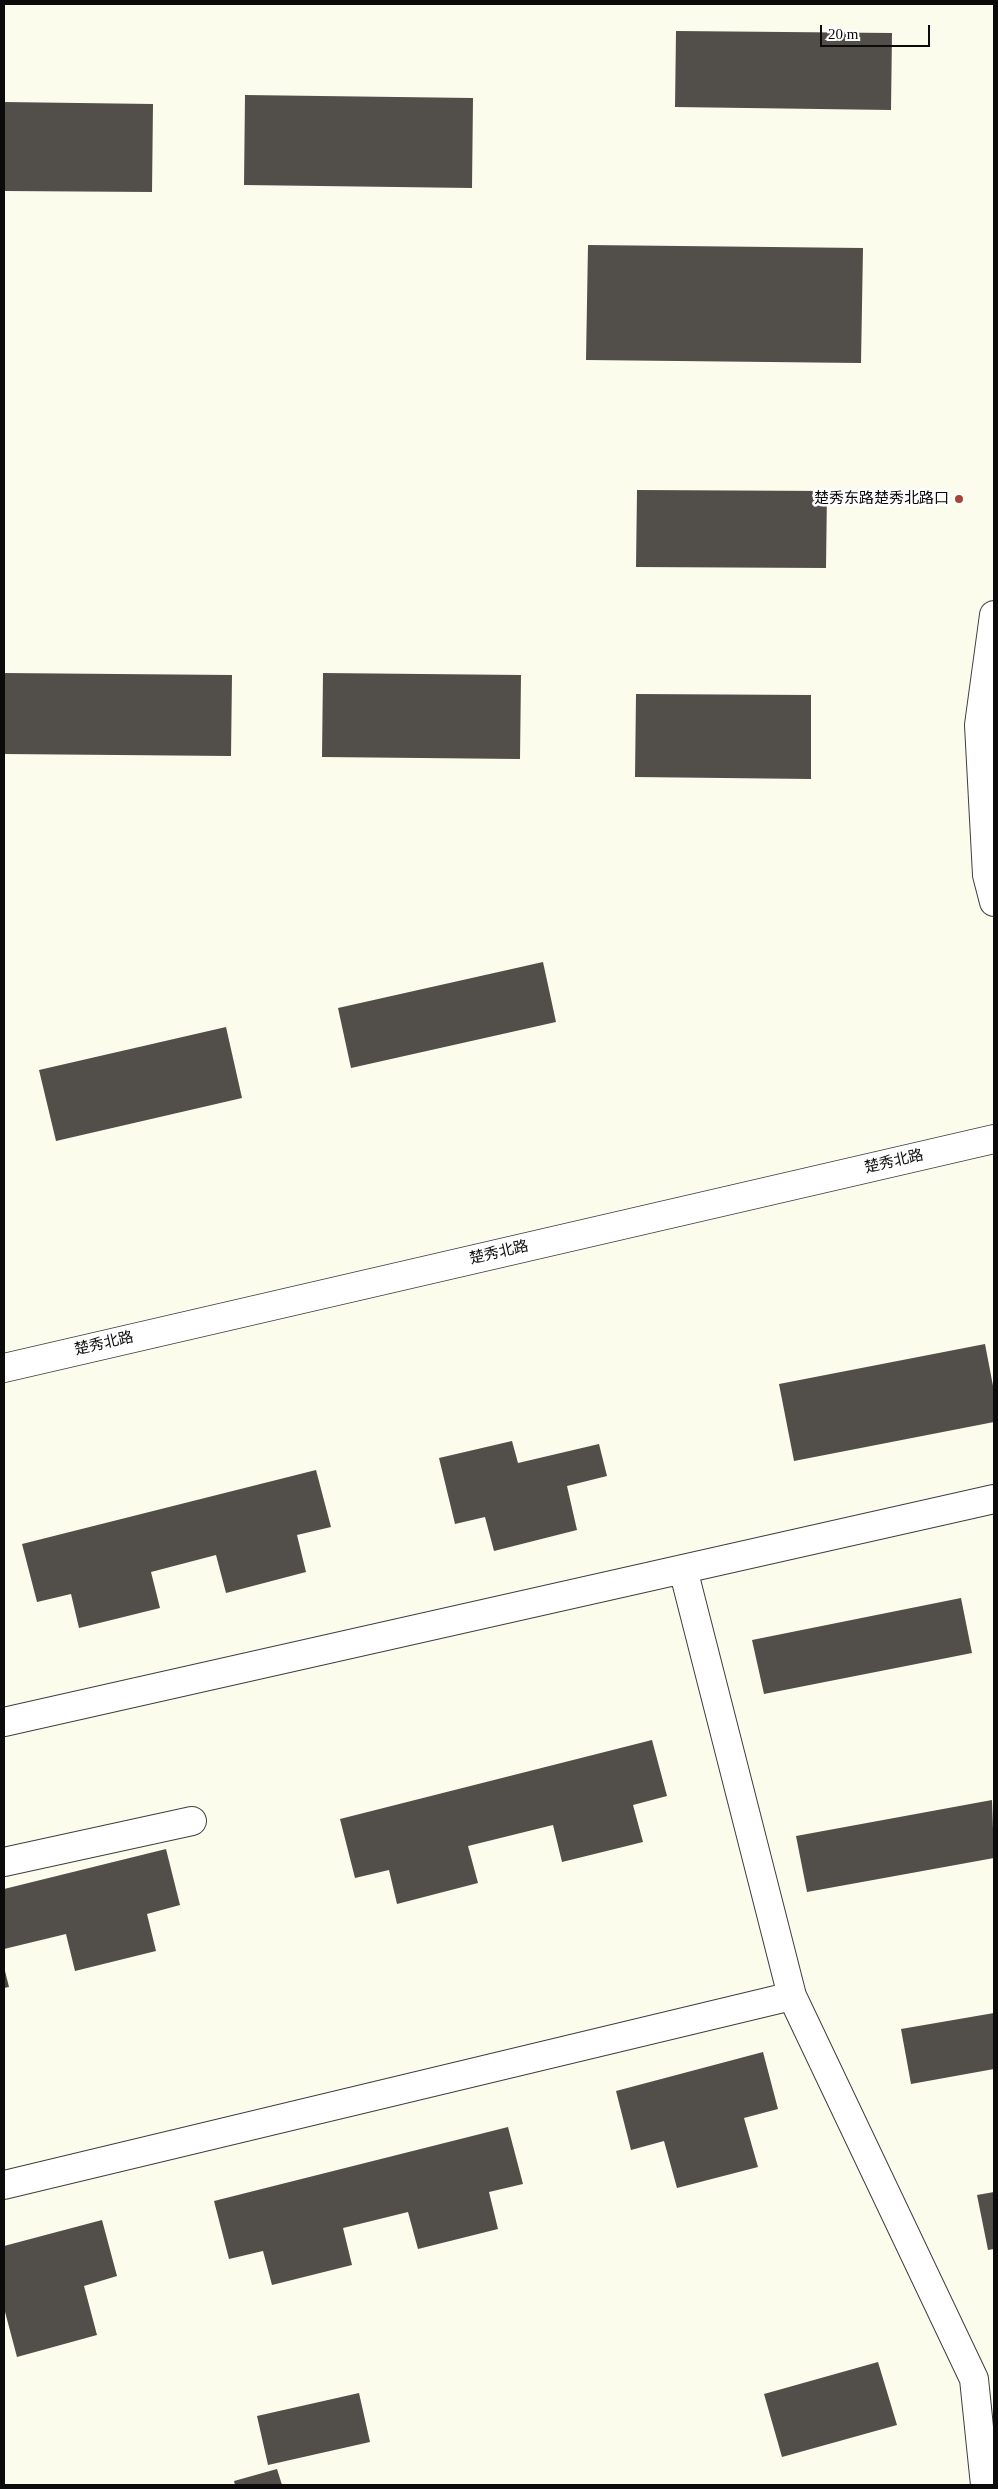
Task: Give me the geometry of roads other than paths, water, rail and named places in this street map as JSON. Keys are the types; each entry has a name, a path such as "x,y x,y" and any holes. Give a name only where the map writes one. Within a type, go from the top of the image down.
{"street":[{"path":"994,616 979,725 987,875 994,902"},
{"name":"楚秀北路","path":"4,1368 994,1139"},
{"path":"4,1722 994,1499"},
{"path":"683,1569 792,1996 974,2379 985,2485"},
{"path":"4,1862 192,1821"},
{"path":"4,2185 792,1996"}],"place":[{"name":"楚秀东路楚秀北路口","path":"959,499"}]}
